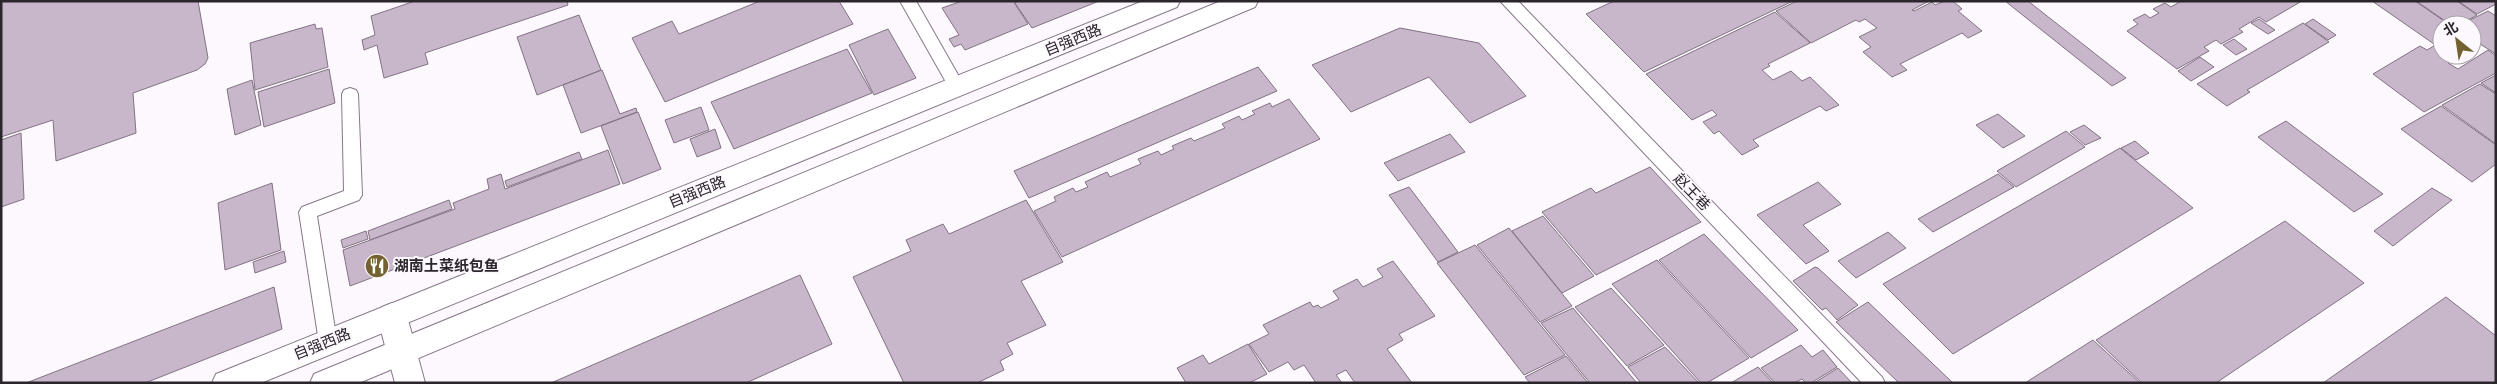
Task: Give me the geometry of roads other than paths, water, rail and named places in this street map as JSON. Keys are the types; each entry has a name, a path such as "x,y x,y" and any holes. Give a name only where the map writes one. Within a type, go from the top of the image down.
{"main road":[{"name":"自强西路","path":"227,383 1168,1"},
{"name":"自强西路","path":"325,383 1246,1"},
{"path":"392,316 410,383"}],"lane":[{"path":"908,1 957,87"},
{"name":"赵王巷","path":"1508,1 1875,383"},
{"path":"328,342 308,212 353,195 350,94"}],"place":[{"name":"湖南土菜纸包鱼","path":"377,266"}]}
